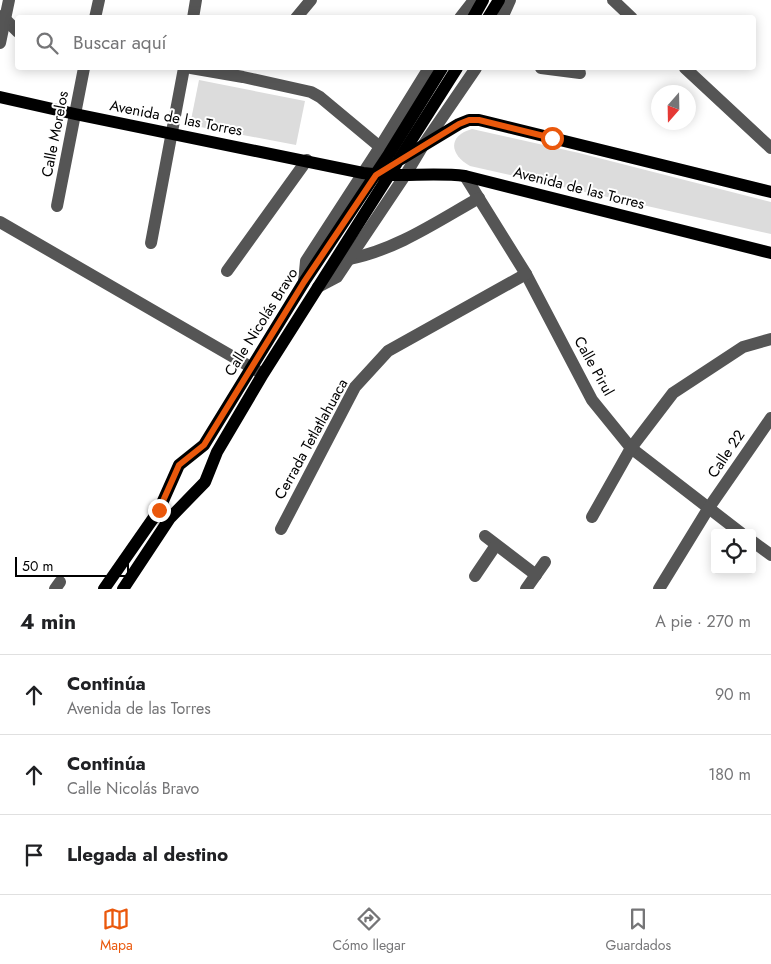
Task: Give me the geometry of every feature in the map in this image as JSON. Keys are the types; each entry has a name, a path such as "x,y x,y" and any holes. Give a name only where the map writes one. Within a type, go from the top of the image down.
{"main road":[{"path":"475,15 483,0"},
{"path":"490,15 499,0"},
{"name":"Calle Nicolás Bravo","path":"123,589 170,518 205,482 216,452 263,374 390,174 389,154 441,70"},
{"name":"Calle Nicolás Bravo","path":"389,154 455,70"},
{"name":"Avenida de las Torres","path":"0,97 370,174 465,176 771,253"},
{"path":"370,174 389,154 424,144 469,120 479,120 771,192"},
{"name":"Calle Nicolás Bravo","path":"104,589 159,510 179,465 204,445 370,174"}],"street":[{"path":"0,43 3,17 9,0"},
{"path":"96,15 99,0"},
{"path":"194,15 196,0"},
{"path":"299,15 312,0"},
{"path":"462,15 474,0"},
{"path":"503,15 510,0"},
{"path":"614,0 629,15"},
{"path":"3,17 15,29"},
{"name":"Calle Morelos","path":"57,206 84,70"},
{"path":"151,243 184,70"},
{"path":"219,70 247,72 311,92 320,97 389,154"},
{"path":"370,174 389,154 428,70"},
{"path":"318,287 337,277 350,259 424,144 475,70"},
{"path":"557,70 580,73"},
{"path":"687,70 771,148"},
{"path":"227,271 307,160"},
{"name":"Calle Pirul","path":"465,176 526,274 592,400 630,448 736,529"},
{"path":"350,259 361,257 405,239 479,198"},
{"path":"0,222 263,374"},
{"name":"Cerrada Tetlatlahuaca","path":"281,528 355,387 388,351 526,274"},
{"path":"592,517 630,448 673,393 742,347 771,339"},
{"name":"Calle 22","path":"659,589 708,509 771,418"},
{"path":"485,536 536,575"},
{"path":"756,544 771,555"},
{"path":"475,576 496,545"},
{"path":"526,589 545,562"}],"shaded area":[{"path":"199,80 305,101 296,145 190,125"},
{"path":"472,129 579,153 771,202 771,234 470,166 458,157 454,146 458,136"}],"route":[{"path":"159,510 179,465 204,445 304,282 376,175 424,144 469,120 479,120 552,138"}]}
